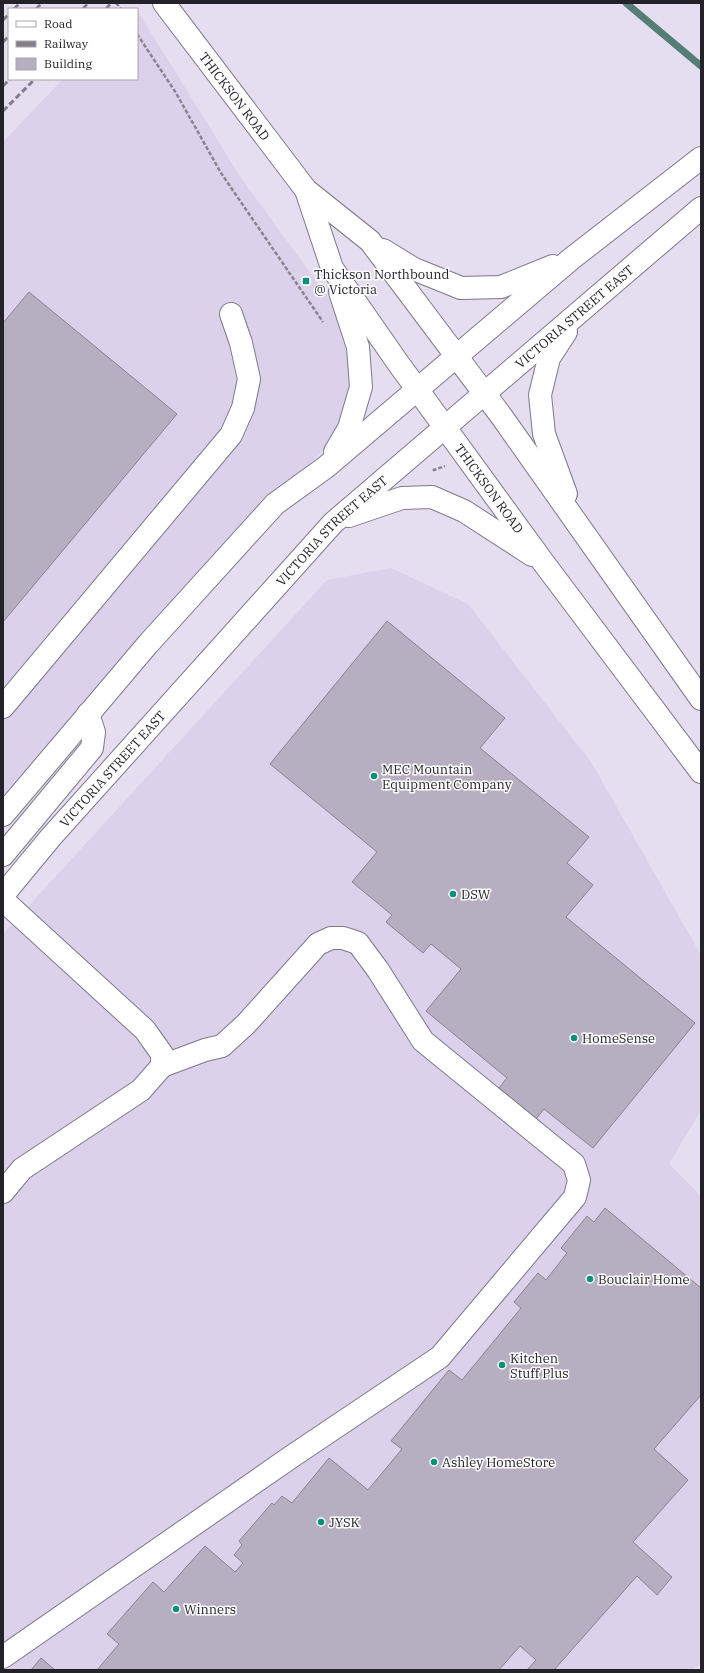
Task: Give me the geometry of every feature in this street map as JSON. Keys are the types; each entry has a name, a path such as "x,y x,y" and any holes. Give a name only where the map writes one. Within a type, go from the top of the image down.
{"main road":[{"name":"THICKSON ROAD","path":"164,3 306,190 370,241 485,393 701,699"},
{"path":"3,815 148,644 275,504 326,467 571,259 701,158"},
{"name":"THICKSON ROAD","path":"306,190 332,268 543,562 701,772"},
{"name":"VICTORIA STREET EAST","path":"3,895 51,837 333,523 701,208"},
{"path":"370,241 414,269 461,288 501,287 571,259"},
{"path":"326,467 350,428 361,387 358,347 332,268"},
{"path":"576,521 544,434 540,395 549,358 580,311"},
{"path":"3,707 231,434 243,408 249,379 241,343 231,314"},
{"path":"333,523 402,498 432,497 464,511 543,562"},
{"path":"3,855 92,748 94,732 88,714"},
{"path":"3,900 145,1030 162,1054 162,1066"},
{"path":"3,1192 22,1169 142,1090 162,1066 205,1050 222,1046 246,1024 318,944 331,938 343,938 358,943 378,970 422,1041 574,1164 580,1180 575,1196 440,1357 301,1450 3,1658"}],"path":[{"path":"138,36 176,93 221,173 324,323"}],"shaded area":[{"path":"138,12 241,178 331,301 344,328 352,366 351,392 342,422 328,445 164,610 3,804 3,142 62,80 138,80"},
{"path":"391,568 468,604 591,762 701,955 701,1110 669,1164 701,1196 701,1664 692,1670 3,1670 3,934 327,580"}],"building":[{"path":"29,292 177,414 3,622 3,323"},
{"path":"387,621 505,718 480,748 589,837 567,863 593,885 566,917 695,1023 593,1148 544,1109 536,1119 499,1088 507,1078 426,1011 461,969 431,944 423,953 386,922 392,915 352,882 377,852 270,764"},
{"path":"605,1208 701,1288 701,1395 654,1449 688,1480 633,1542 672,1577 657,1595 637,1576 554,1670 527,1670 536,1660 520,1646 499,1670 97,1670 119,1644 107,1634 153,1582 164,1592 205,1546 235,1572 243,1563 234,1555 242,1545 239,1541 272,1503 274,1505 282,1496 292,1503 329,1458 368,1490 402,1449 391,1441 449,1370 462,1380 521,1308 514,1302 538,1273 546,1280 567,1253 561,1248 587,1216 594,1222"},
{"path":"41,1658 55,1670 31,1670"}],"waterway":[{"path":"626,3 701,66"}],"railway":[{"path":"15,8 20,3"},
{"path":"37,8 42,3"},
{"path":"84,8 88,3"},
{"path":"107,8 111,3"},
{"path":"3,20 8,15"},
{"path":"3,42 8,37"},
{"path":"3,86 9,80"},
{"path":"3,111 34,80"}],"place":[{"name":"Thickson Northbound @ Victoria","path":"306,281"},
{"name":"MEC Mountain Equipment Company","path":"374,776"},
{"name":"DSW","path":"453,894"},
{"name":"HomeSense","path":"574,1038"},
{"name":"Bouclair Home","path":"590,1279"},
{"name":"Kitchen Stuff Plus","path":"502,1365"},
{"name":"Ashley HomeStore","path":"434,1462"},
{"name":"JYSK","path":"321,1522"},
{"name":"Winners","path":"176,1609"}]}
